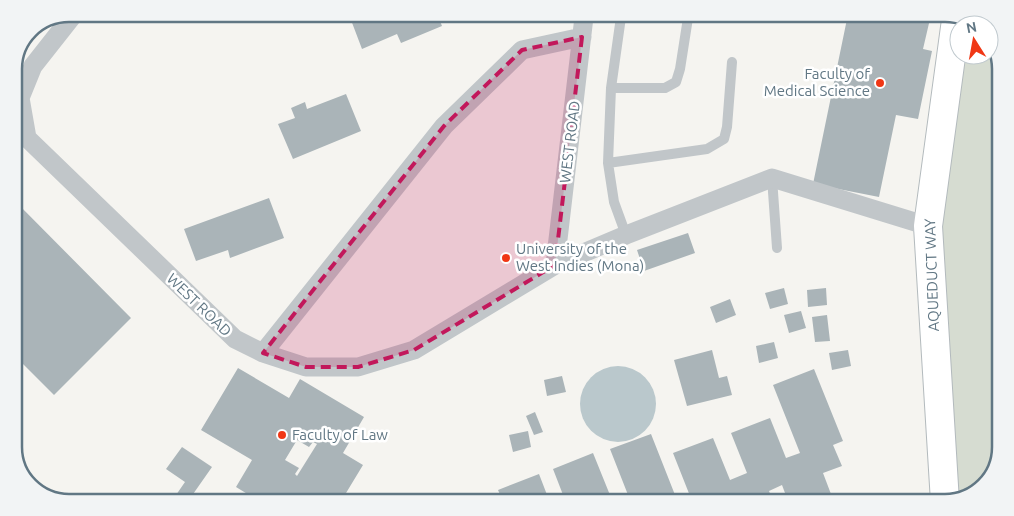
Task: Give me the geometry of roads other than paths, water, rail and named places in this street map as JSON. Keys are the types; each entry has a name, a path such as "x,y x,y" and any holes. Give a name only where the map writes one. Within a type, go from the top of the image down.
{"street":[{"name":"WEST ROAD","path":"23,91 33,66 67,22"},
{"name":"WEST ROAD","path":"23,115 27,138 235,339 263,353 306,367 358,367 414,350 555,265 584,22"},
{"path":"263,353 444,126 522,50 582,37"},
{"name":"AQUEDUCT WAY","path":"945,494 928,226 950,65"},
{"path":"555,265 626,234 772,178 928,226"}],"lane":[{"path":"621,22 611,88 608,163 614,202 626,234"},
{"path":"611,88 665,88 676,82 680,69 687,22"},
{"path":"608,163 707,148 724,139 727,127 732,62"},
{"path":"772,178 777,248"}],"place":[{"name":"Faculty of Medical Science","path":"880,83"},
{"name":"University of the West Indies (Mona)","path":"506,258"},
{"name":"Faculty of Law","path":"282,435"}]}
